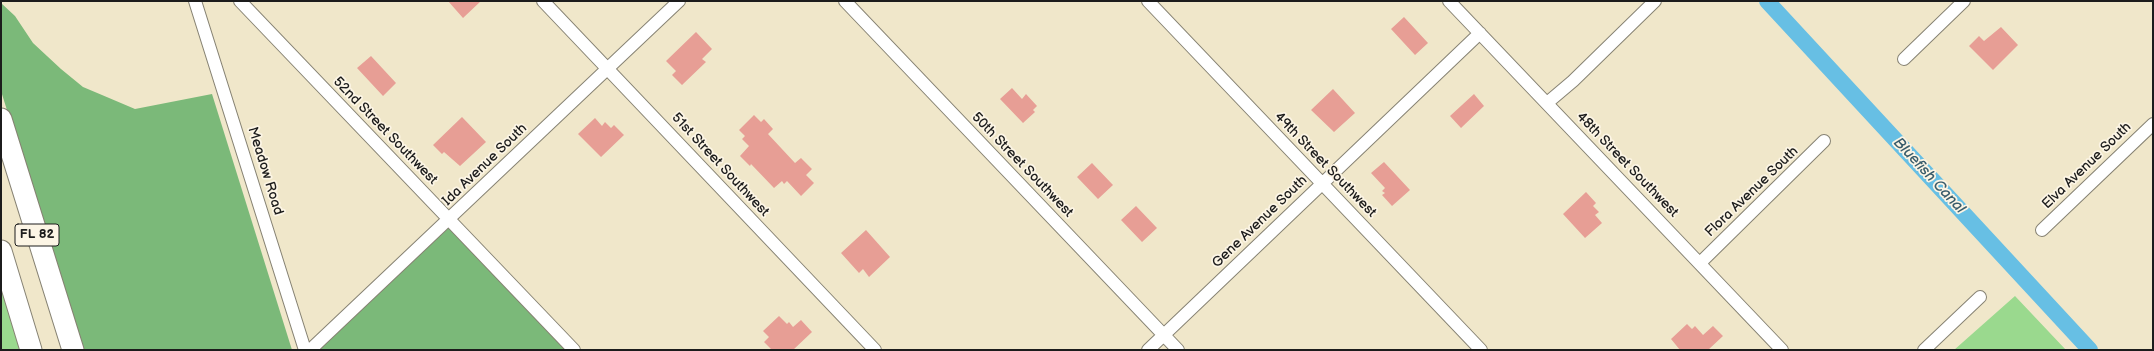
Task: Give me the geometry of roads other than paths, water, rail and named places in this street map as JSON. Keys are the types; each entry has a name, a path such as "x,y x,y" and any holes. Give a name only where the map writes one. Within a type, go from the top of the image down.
{"highway":[{"name":"FL 82","path":"1,119 73,350"},
{"name":"FL 82","path":"1,251 31,350"}],"street":[{"name":"Meadow Road","path":"195,1 305,350"},
{"name":"52nd Street Southwest","path":"240,1 574,350"},
{"name":"51st Street Southwest","path":"544,1 875,350"},
{"name":"Ida Avenue South","path":"310,350 679,1"},
{"name":"50th Street Southwest","path":"845,1 1178,350"},
{"name":"49th Street Southwest","path":"1148,1 1481,350"},
{"name":"48th Street Southwest","path":"1449,1 1782,350"},
{"path":"1547,103 1573,81 1656,1"},
{"path":"1904,59 1964,1"},
{"name":"Gene Avenue South","path":"1148,350 1480,33"},
{"name":"Elva Avenue South","path":"2042,230 2153,124"},
{"name":"Flora Avenue South","path":"1700,263 1824,141"},
{"path":"1924,350 1980,297"}],"waterway":[{"name":"Bluefish Canal","path":"1767,1 2090,350"}]}
